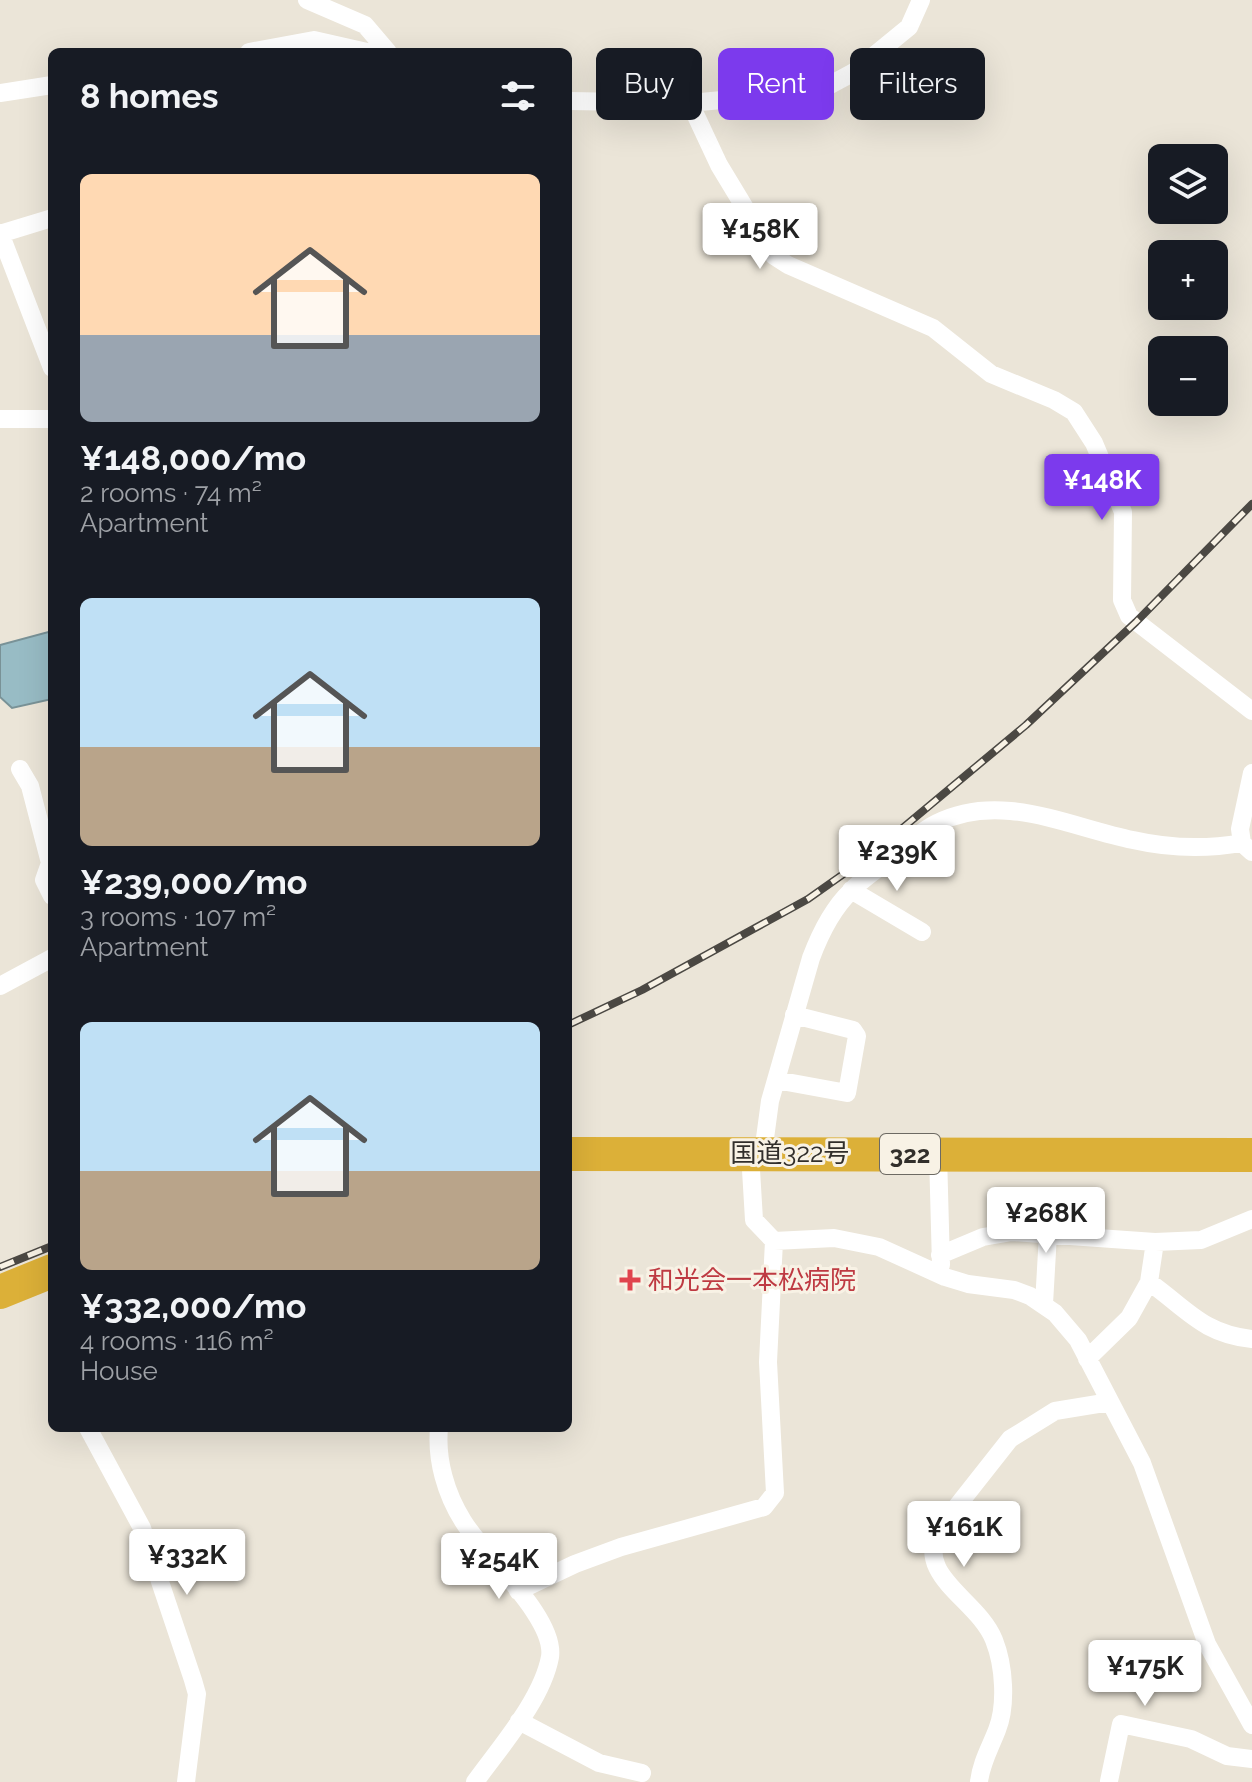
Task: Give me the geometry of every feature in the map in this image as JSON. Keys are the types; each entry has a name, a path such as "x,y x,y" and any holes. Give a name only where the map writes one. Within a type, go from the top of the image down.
{"highway":[{"name":"国道322号","path":"572,1154 1252,1155"},
{"path":"0,1292 48,1273"}],"street":[{"path":"307,0 365,25 385,48"},
{"path":"702,102 786,94 830,85 854,72 909,27 921,0"},
{"path":"271,48 314,40 349,48"},
{"path":"0,93 48,86"},
{"path":"572,101 596,101"},
{"path":"698,120 719,165 774,256 788,265 933,328 991,374 1054,400 1074,412 1094,443 1123,512 1122,600 1129,616 1252,711"},
{"path":"48,219 0,234 48,358"},
{"path":"0,419 48,419"},
{"path":"20,769 30,786 48,855"},
{"path":"518,1591 575,1564 621,1547 764,1507 770,1501 776,1487 769,1418 768,1362 774,1241 754,1220 757,1153 794,1015 820,936 851,890 939,821 987,811 1017,810 1134,841 1169,846 1247,848 1240,829 1252,773"},
{"path":"48,869 44,880 48,888"},
{"path":"851,890 922,932"},
{"path":"0,986 48,960"},
{"path":"776,1080 847,1093 857,1036 853,1030 794,1015"},
{"path":"938,1154 941,1276"},
{"path":"940,1255 983,1237 1012,1232 1155,1242 1201,1240 1252,1219"},
{"path":"1044,1304 1048,1234"},
{"path":"774,1241 817,1237 879,1247 941,1276 968,1284 1014,1290 1044,1304 1068,1327 1142,1463 1207,1644 1252,1725"},
{"path":"1087,1359 1129,1318 1149,1282 1155,1242"},
{"path":"1149,1282 1206,1326 1222,1334 1252,1339"},
{"path":"979,1782 981,1766 1001,1718 1001,1663 984,1622 934,1564 932,1543 948,1517 1010,1439 1055,1411 1110,1402"},
{"path":"90,1432 142,1528 197,1694 186,1782"},
{"path":"439,1432 444,1479 452,1501 478,1543 546,1628 551,1652 542,1680 519,1721 475,1782"},
{"path":"519,1721 599,1763 642,1773"},
{"path":"1109,1781 1121,1724 1191,1739 1227,1756 1252,1759"}],"water":[{"path":"48,632 48,700 12,708 0,697 0,645"}],"railway":[{"path":"572,1023 642,990 808,899 869,856 1026,725 1136,622 1252,504"},
{"path":"0,1267 48,1248"}],"place":[{"name":"和光会一本松病院","path":"630,1280"}]}
